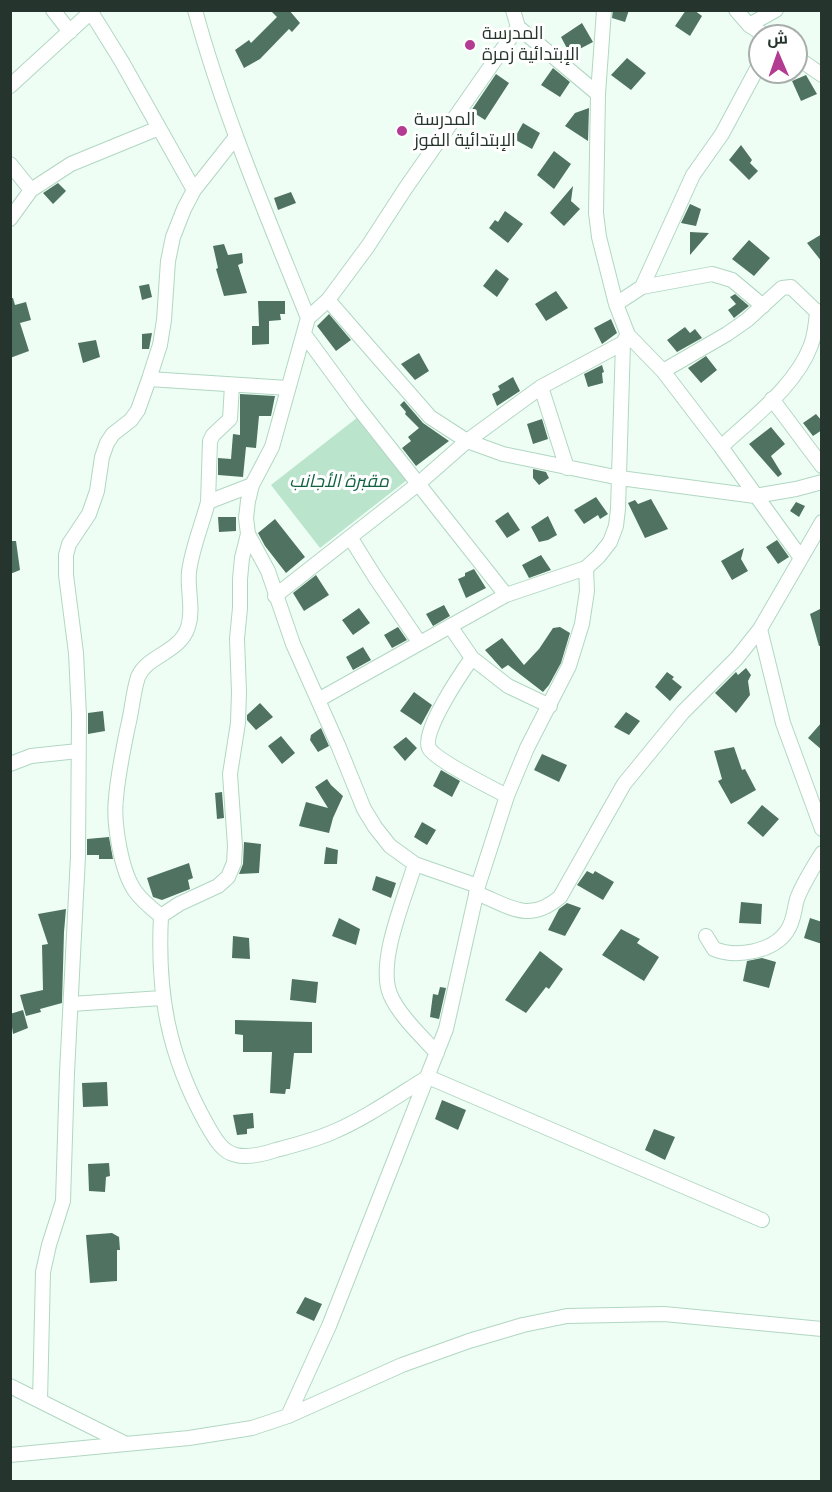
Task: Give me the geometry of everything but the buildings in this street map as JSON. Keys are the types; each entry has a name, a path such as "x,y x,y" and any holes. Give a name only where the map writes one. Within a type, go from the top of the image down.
{"street":[{"path":"53,10 70,32"},
{"path":"195,10 210,65 235,138 308,318"},
{"path":"160,916 179,904 218,886 228,877 234,863 230,774 238,712 237,639 242,558 248,534 246,518 248,501 252,485 272,447 308,318 328,300 368,246 516,18 529,10"},
{"path":"318,700 506,595 585,568 610,542 616,526 620,478 626,339 599,237 596,213 597,94 604,10"},
{"path":"736,10 748,24"},
{"path":"751,24 776,10"},
{"path":"10,86 92,11 194,190"},
{"path":"516,18 597,94"},
{"path":"808,65 822,75"},
{"path":"642,286 693,175 722,134 749,84"},
{"path":"10,219 31,190 71,165 159,128"},
{"path":"40,1401 43,1272 63,1201 78,856 76,653 66,575 66,555 69,544 89,514 97,491 102,457 107,443 138,410 149,379 160,345 168,261 173,237 194,190 235,138"},
{"path":"10,164 31,190"},
{"path":"616,304 642,286 712,273 732,280 763,306"},
{"path":"663,371 727,334 747,320 782,288 790,287 819,311 813,342 794,375 721,447"},
{"path":"328,300 430,417 467,441 502,453 567,468 620,478 755,496 822,482"},
{"path":"304,334 356,405 506,595"},
{"path":"626,339 663,371 801,558"},
{"path":"275,596 418,484 467,441 541,387 626,339"},
{"path":"149,379 288,388"},
{"path":"232,386 229,422 213,435 208,446 208,502 189,570 191,613 188,627 180,641 171,650 150,662 138,677 115,800 117,828 126,874 143,901 160,916 162,998 179,1066 193,1099 220,1145 228,1153 237,1156 268,1153 334,1132 428,1077"},
{"path":"541,387 567,468"},
{"path":"772,399 822,466"},
{"path":"208,502 252,485"},
{"path":"248,534 268,571 293,644 364,809 390,846 415,864 525,912 535,912 560,897 624,784 684,712 737,658 760,629 822,522"},
{"path":"350,537 419,642"},
{"path":"288,1416 328,1326 446,1029 477,890 507,796 527,748 568,666 582,624 587,591 585,568"},
{"path":"450,626 472,658 508,686 550,706"},
{"path":"760,629 783,723 822,829"},
{"path":"472,658 448,693 429,737 428,746 447,762 507,796"},
{"path":"10,764 31,756 78,751"},
{"path":"706,936 714,949 732,953 763,948 777,941 788,929 802,888 822,853"},
{"path":"415,864 392,939 386,964 386,980 390,996 436,1053"},
{"path":"70,1004 162,998"},
{"path":"428,1077 762,1220"},
{"path":"10,1455 220,1434 252,1428 288,1416 402,1365 469,1341 523,1324 567,1316 664,1314 822,1329"},
{"path":"10,1386 125,1443"}],"green space":[{"name":"مقبرة الأجانب","path":"358,417 407,480 320,548 271,485"}],"place":[{"name":"المدرسة الإبتدائية زمرة","path":"470,45"},
{"name":"المدرسة الإبتدائية الفوز","path":"402,131"}]}
